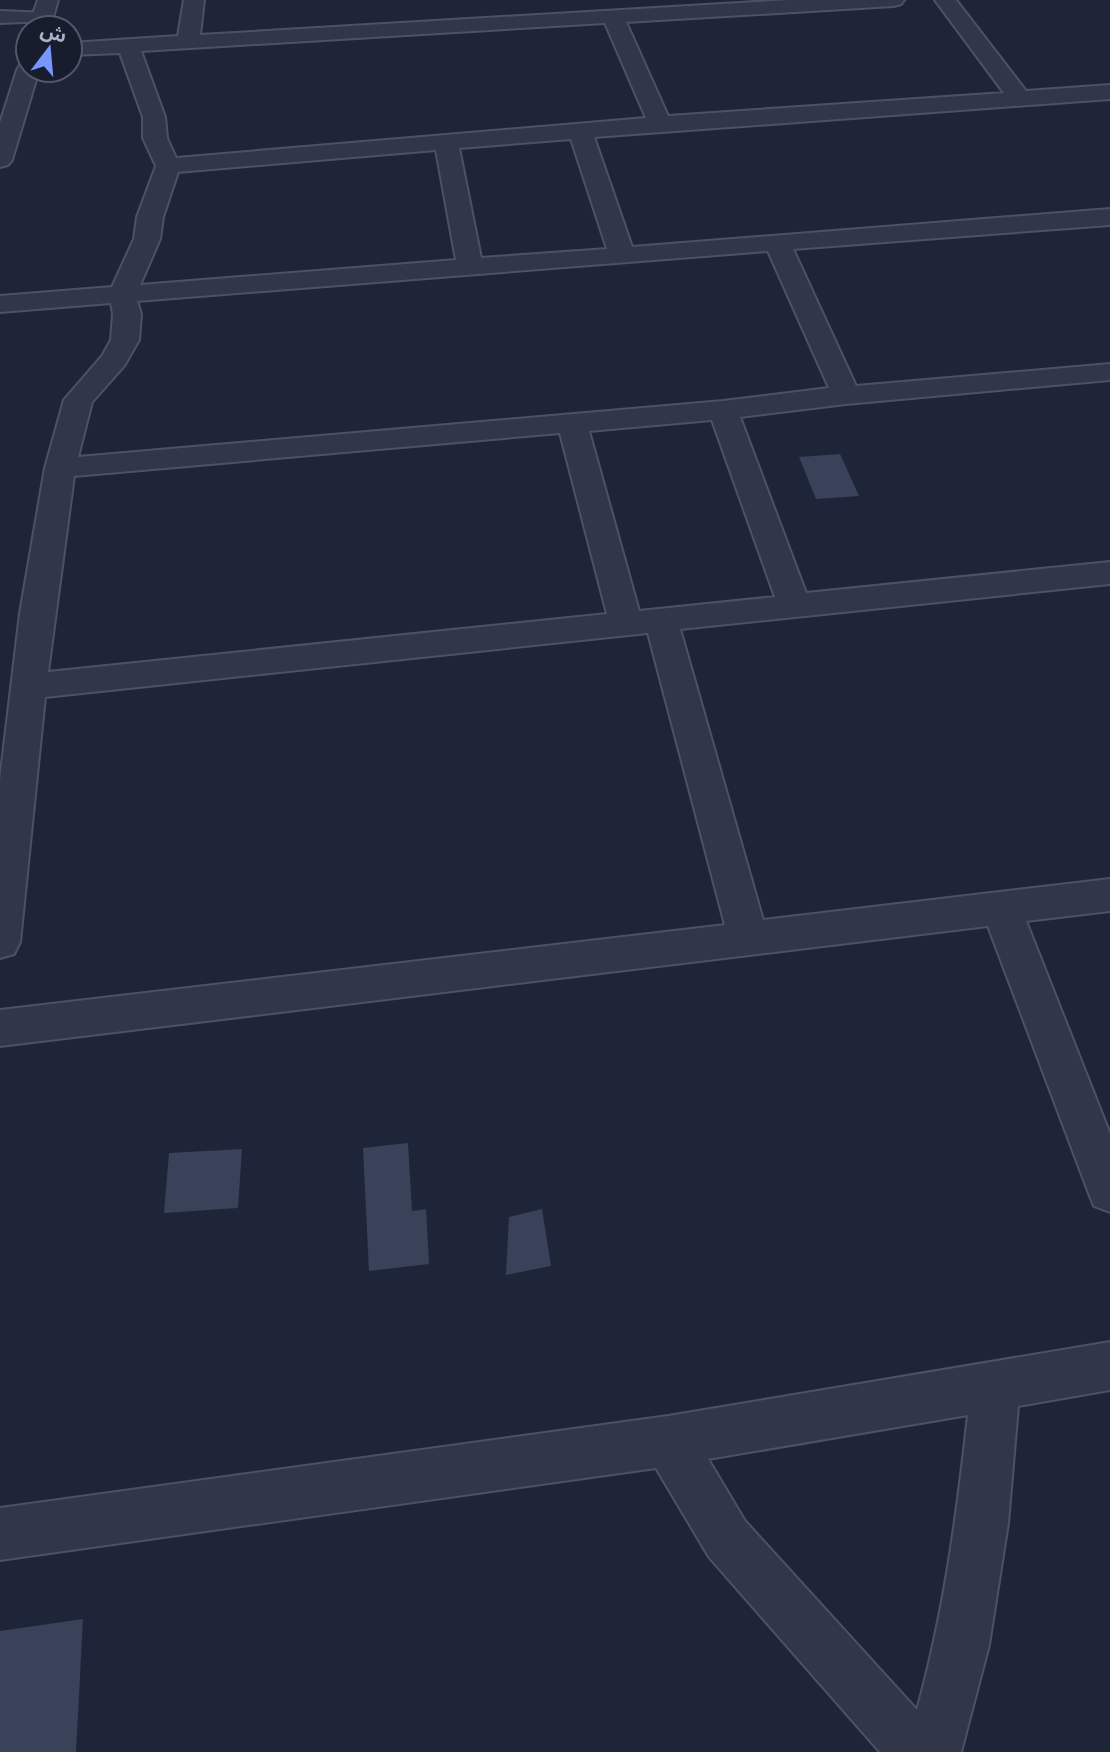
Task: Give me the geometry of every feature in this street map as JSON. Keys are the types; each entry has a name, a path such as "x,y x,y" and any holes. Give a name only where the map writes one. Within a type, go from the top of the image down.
{"street":[{"path":"188,43 194,0"},
{"path":"84,48 188,43 402,19 894,0"},
{"path":"945,0 1020,98"},
{"path":"620,11 660,124"},
{"path":"0,942 37,613 60,468 78,400 114,360 125,341 127,314 122,295 147,239 150,217 168,166 155,138 154,117 128,46"},
{"path":"0,160 7,116 22,84"},
{"path":"168,166 660,124 1110,92"},
{"path":"580,132 622,257"},
{"path":"446,142 470,268"},
{"path":"0,304 1110,217"},
{"path":"778,244 846,395"},
{"path":"60,468 723,410 846,395 1110,372"},
{"path":"723,410 794,606"},
{"path":"572,422 643,621 748,938"},
{"path":"28,686 1110,573"},
{"path":"0,1028 1110,895"},
{"path":"1001,908 1110,1191"},
{"path":"0,1534 667,1441 1110,1366"},
{"path":"933,1752 962,1645 982,1523 995,1387"},
{"path":"667,1441 727,1539 917,1752"}],"building":[{"path":"840,454 859,496 816,499 799,457"},
{"path":"408,1143 412,1211 426,1209 429,1264 369,1271 363,1148"},
{"path":"242,1149 238,1208 164,1213 169,1153"},
{"path":"542,1209 551,1266 506,1275 509,1217"},
{"path":"83,1619 76,1752 0,1752 0,1631"}]}
